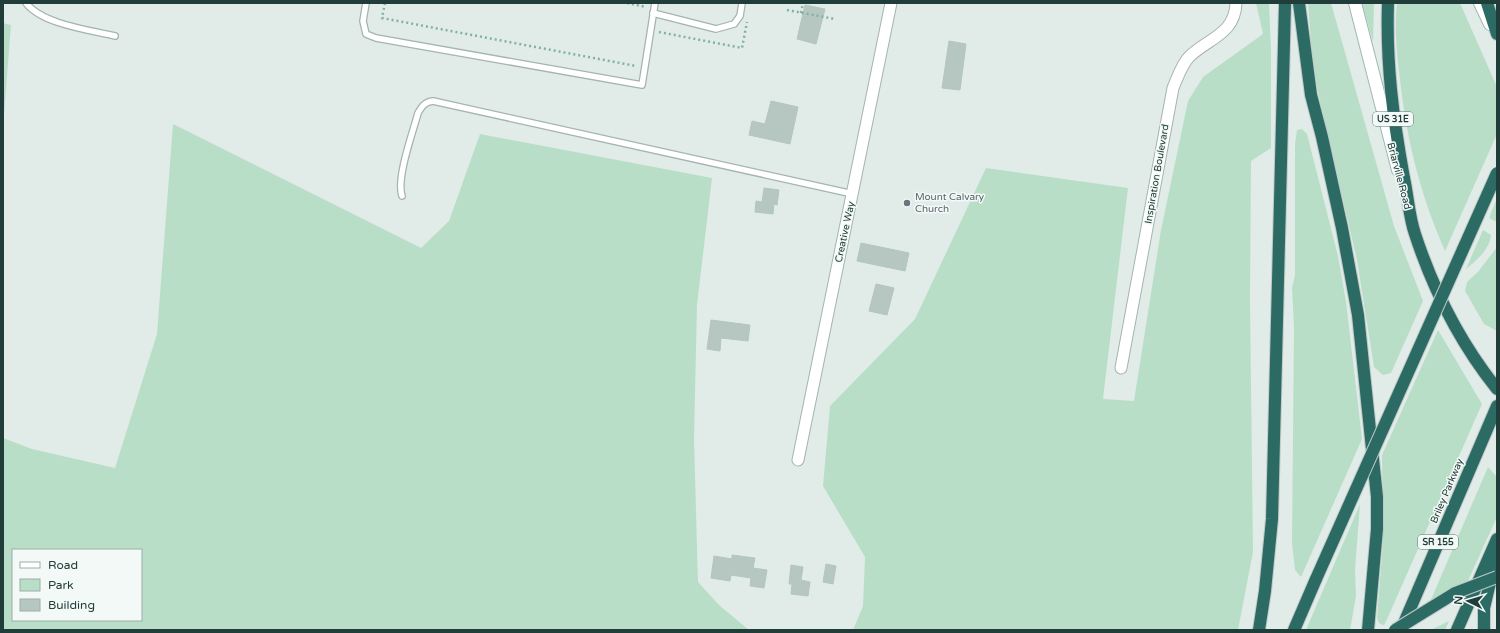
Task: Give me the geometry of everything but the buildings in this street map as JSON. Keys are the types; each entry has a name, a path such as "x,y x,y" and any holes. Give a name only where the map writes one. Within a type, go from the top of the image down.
{"highway":[{"path":"1259,630 1265,591 1272,519 1285,3"},
{"path":"1299,3 1311,95 1342,228 1358,315 1377,497 1377,530 1368,630"},
{"name":"US 31E","path":"1388,3 1388,51 1393,115 1414,232 1432,281 1457,329 1497,389"},
{"path":"1487,3 1497,34"},
{"path":"1294,630 1497,173"},
{"name":"Briley Parkway","path":"1400,630 1497,406"},
{"path":"1457,630 1497,539"},
{"path":"1484,630 1484,608 1497,552"},
{"path":"1395,630 1455,593 1497,577"}],"main road":[{"name":"Briarville Road","path":"1354,3 1414,232"},
{"path":"1480,3 1497,39"}],"street":[{"name":"Creative Way","path":"798,460 891,3"},
{"name":"Inspiration Boulevard","path":"1121,368 1173,88 1188,57 1225,32 1236,14 1236,3"}],"lane":[{"path":"26,3 30,8 54,21 114,36"},
{"path":"366,3 363,21 366,34 376,38 642,85 655,3"},
{"path":"653,13 716,29 734,24 740,16 742,3"},
{"path":"402,196 400,191 401,177 418,113 428,102 433,101 853,194"}],"path":[{"path":"385,3 382,18 636,66"},
{"path":"627,3 647,7"},
{"path":"801,13 803,3"},
{"path":"787,10 834,19"}],"green space":[{"path":"1256,3 1269,3 1271,50 1271,148 1251,161 1250,300 1253,552 1238,630 853,630 863,606 865,557 823,486 830,406 915,319 986,168 1128,188 1103,399 1134,401 1161,230 1188,101 1203,77 1263,34"},
{"path":"1308,3 1331,3 1394,226 1423,301 1391,373 1383,375 1374,367 1357,260 1319,97 1313,66"},
{"path":"1362,3 1374,3 1373,42"},
{"path":"1397,3 1460,3 1497,87 1497,134 1445,251 1428,209 1406,124 1397,51"},
{"path":"3,23 11,25 3,127"},
{"path":"173,124 421,248 449,221 480,134 712,178 697,305 694,439 698,582 719,605 749,630 3,630 3,438 32,449 115,468 157,334"},
{"path":"1302,129 1307,134 1338,256 1346,302 1362,439 1301,577 1295,570 1292,543 1294,327 1292,288 1295,275 1295,144 1297,130"},
{"path":"1497,198 1497,222 1489,218"},
{"path":"1483,230 1491,235 1488,245 1478,258 1466,269"},
{"path":"1497,247 1497,331 1484,324 1465,291 1467,282 1478,272"},
{"path":"1438,330 1482,404 1388,617 1383,625 1379,623 1377,618 1383,542 1382,455"},
{"path":"1488,467 1497,477 1497,517 1467,583 1430,602"},
{"path":"1360,504 1355,570 1356,596 1350,630 1306,630"},
{"path":"1449,621 1445,630 1431,630"}],"place":[{"name":"Mount Calvary Church","path":"907,203"}]}
